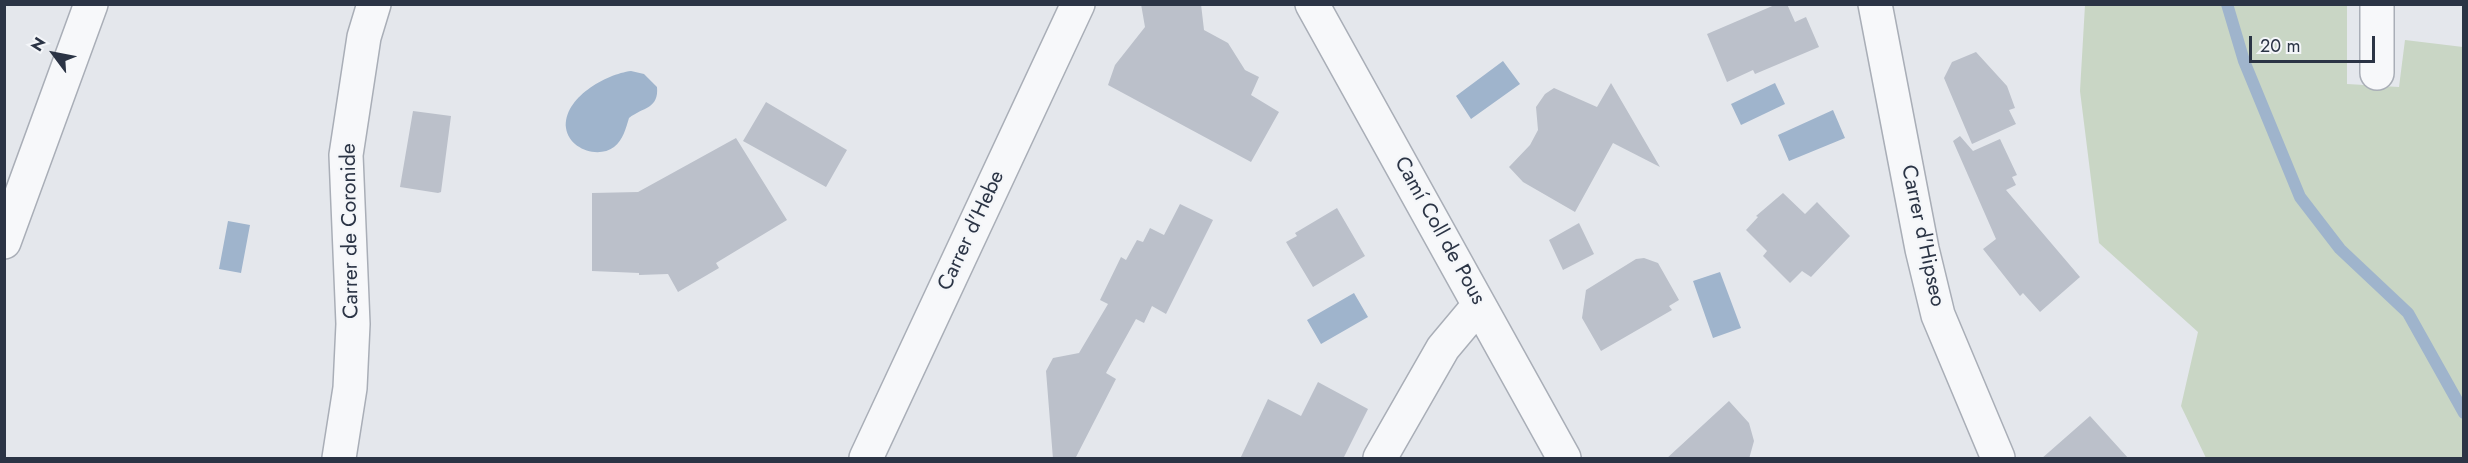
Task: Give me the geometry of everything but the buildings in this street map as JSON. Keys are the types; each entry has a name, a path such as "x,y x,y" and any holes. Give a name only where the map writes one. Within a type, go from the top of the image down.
{"street":[{"path":"4,242 92,4"},
{"name":"Carrer de Coronide","path":"339,459 350,388 353,324 346,155 362,49 374,4"},
{"name":"Carrer d'Hebe","path":"866,459 1078,4"},
{"name":"Camí Coll de Pous","path":"1312,4 1564,459"},
{"name":"Carrer d'Hipseo","path":"1875,4 1935,306 1998,459"},
{"path":"2377,4 2377,73"},
{"path":"1380,459 1443,348 1479,304"}],"green space":[{"path":"2085,5 2347,5 2347,84 2399,87 2405,40 2463,47 2463,458 2206,458 2181,406 2198,332 2099,243 2080,91"}],"water":[{"path":"1503,61 1520,84 1471,119 1456,96"},
{"path":"631,71 644,74 657,87 653,104 629,118 622,137 614,147 593,152 578,146 568,135 566,128 571,107 588,89 599,82"},
{"path":"1775,83 1785,104 1741,125 1731,104"},
{"path":"1833,110 1845,138 1789,161 1778,135"},
{"path":"228,221 250,225 241,273 219,269"},
{"path":"1720,272 1741,328 1713,338 1693,281"},
{"path":"1354,293 1368,317 1321,344 1307,320"}],"waterway":[{"path":"2227,4 2244,61 2300,197 2340,249 2408,313 2464,413"}]}
